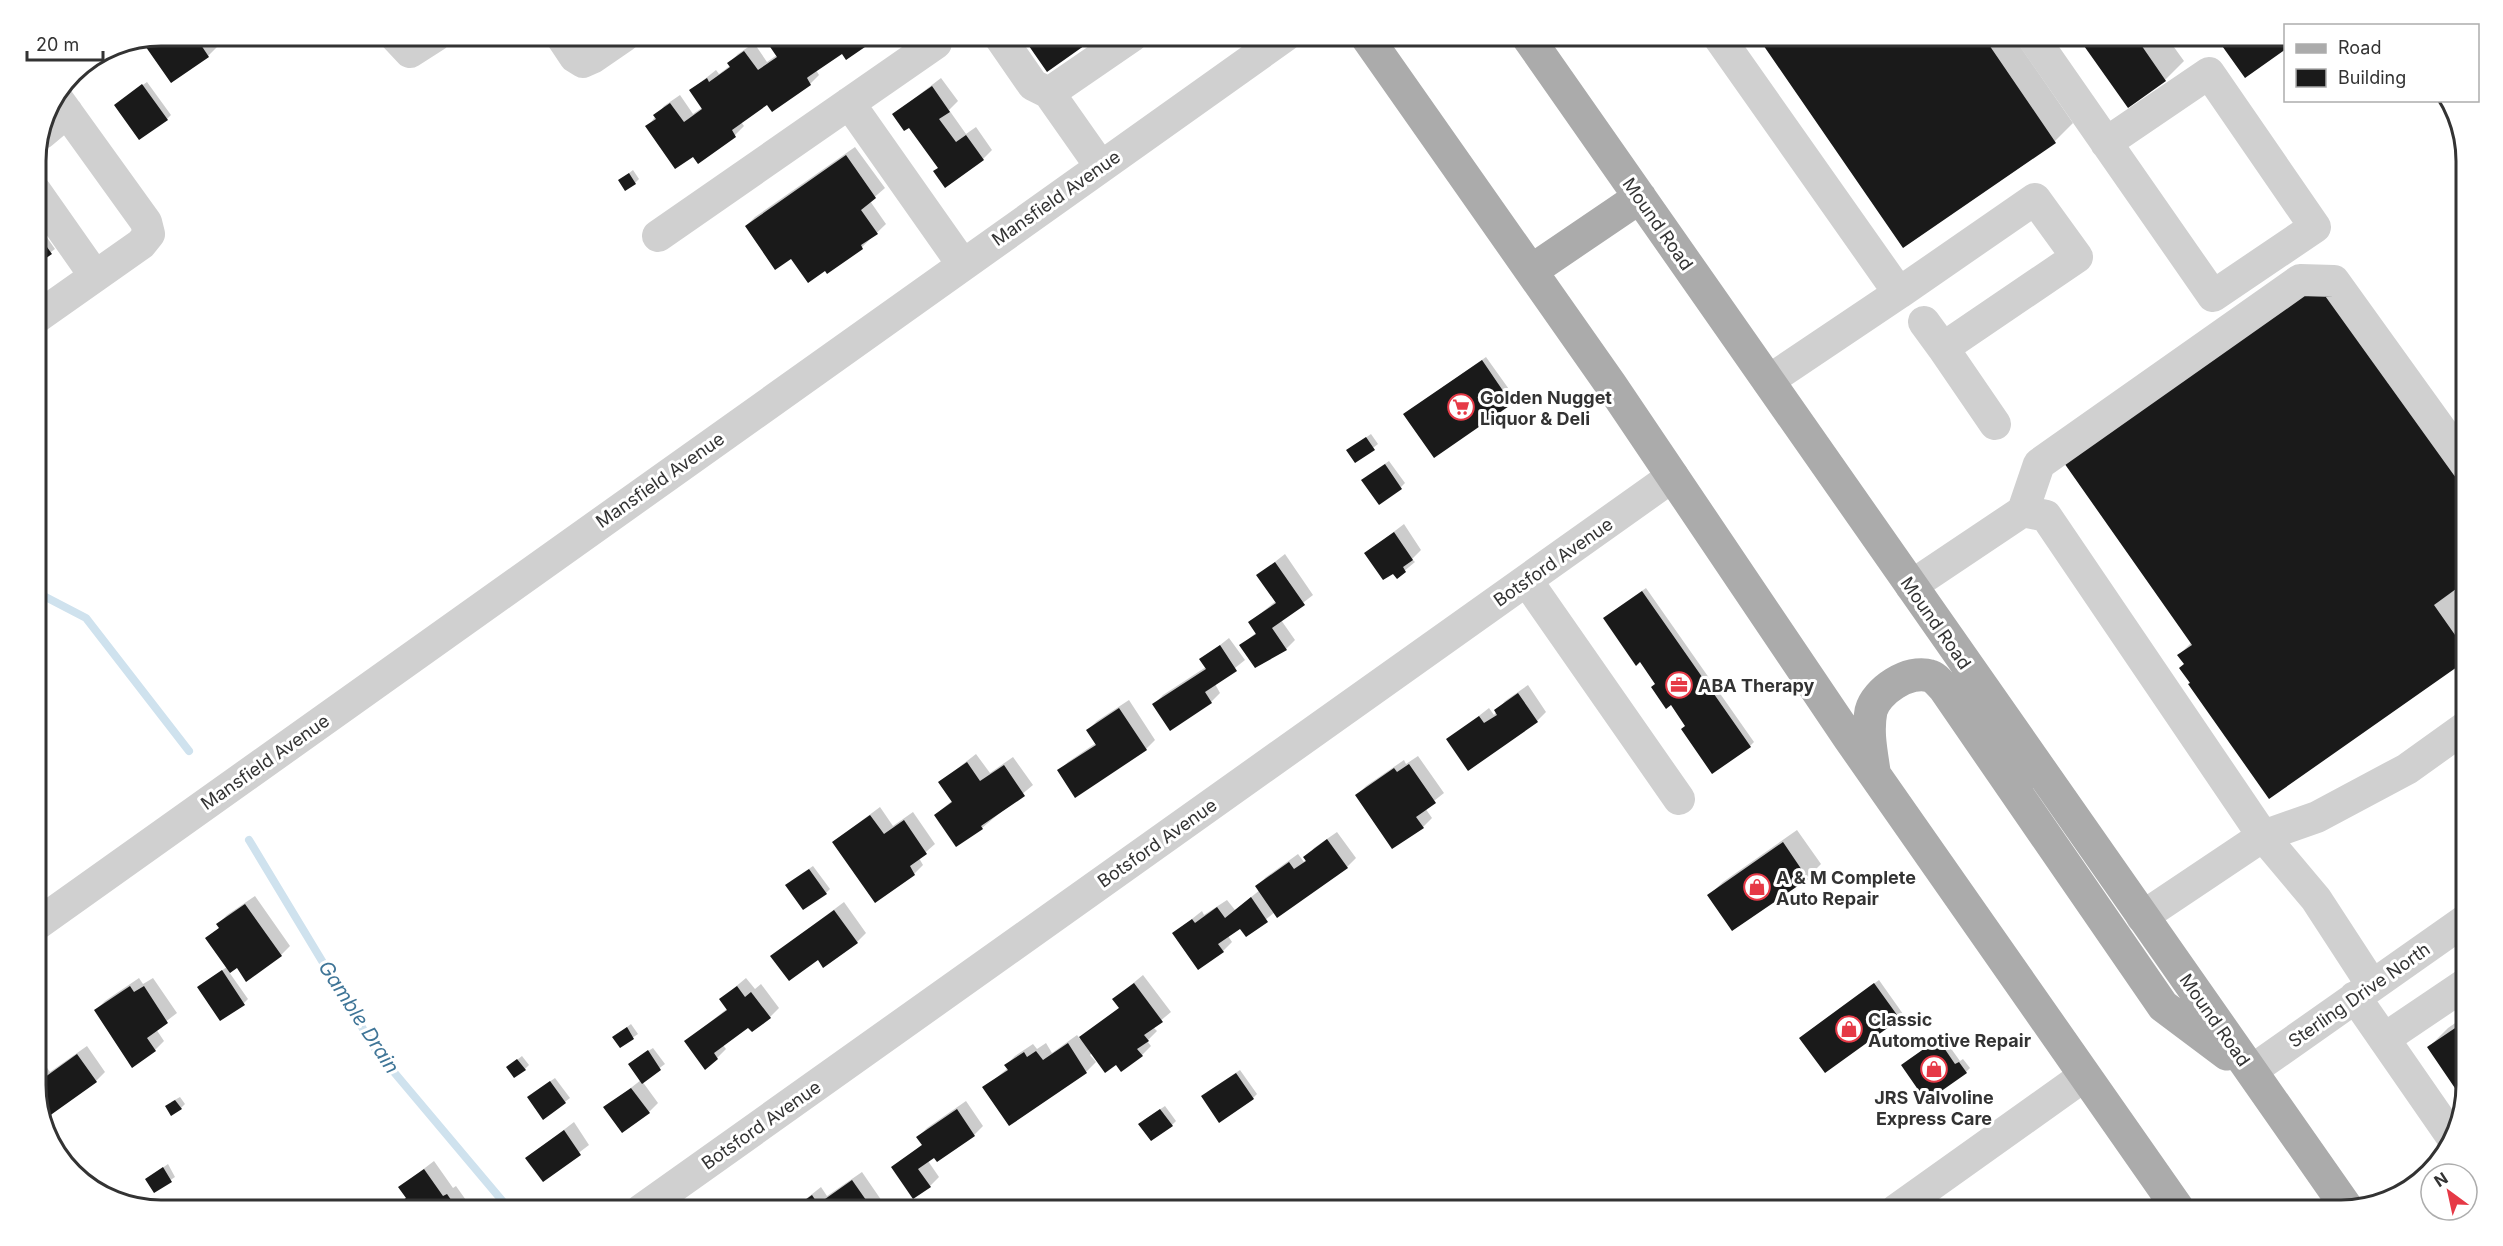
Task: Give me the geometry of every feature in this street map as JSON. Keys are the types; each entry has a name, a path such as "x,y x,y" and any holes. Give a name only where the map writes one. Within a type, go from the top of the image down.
{"main road":[{"path":"1373,46 1532,271 1875,775 2172,1200"},
{"name":"Mound Road","path":"1534,46 2341,1200"},
{"path":"1532,271 1640,197"},
{"path":"1875,775 1869,725 1872,708 1881,693 1899,682 1915,675 1931,676 1950,698 2163,1006 2251,1071"}],"street":[{"name":"Mansfield Avenue","path":"47,917 1270,46"},
{"path":"1726,46 1899,293"},
{"path":"2039,46 2106,143 2213,296 2315,227 2209,73 2106,143"},
{"path":"405,47 410,52 418,47"},
{"path":"569,47 583,62 608,47"},
{"path":"658,236 931,47"},
{"path":"1007,47 1034,85 1049,93 1101,167"},
{"path":"1049,93 1114,47"},
{"path":"849,104 963,265"},
{"path":"47,310 146,239 148,228 62,105"},
{"path":"1768,381 2035,199 2077,257 1943,348"},
{"path":"47,208 95,276"},
{"path":"1911,586 2023,511 2039,464 2300,280 2334,281 2456,451"},
{"path":"1924,321 1995,424"},
{"name":"Botsford Avenue","path":"655,1200 1673,476"},
{"path":"2023,511 2046,516 2263,836 2316,899 2363,991 2384,1039 2447,1130"},
{"path":"1527,580 1679,799"},
{"path":"2142,917 2263,836 2317,817 2407,769 2457,733"},
{"name":"Sterling Drive North","path":"2251,1071 2457,926"},
{"path":"2384,1039 2457,990"},
{"path":"1910,1200 2084,1076"}],"building":[{"path":"1764,46 1990,46 2056,143 1903,248"},
{"path":"2084,46 2142,46 2166,81 2128,108"},
{"path":"2222,46 2284,46 2284,50 2245,78"},
{"path":"202,47 209,57 171,83 147,48"},
{"path":"770,47 865,47 846,60 842,54 808,77 811,85 772,112 767,105 732,130 736,137 698,164 693,157 675,169 645,126 656,119 653,115 670,103 684,122 702,109 689,90 707,78 709,82 730,67 727,63 744,51 758,70 777,57"},
{"path":"1029,47 1083,47 1047,72"},
{"path":"142,84 168,120 139,140 114,105"},
{"path":"932,86 950,112 939,119 956,142 966,135 984,160 945,188 933,171 938,168 909,128 904,131 892,114"},
{"path":"846,155 876,198 861,210 878,234 861,245 863,249 827,274 825,271 808,283 791,259 775,270 745,226"},
{"path":"629,173 636,184 625,191 618,180"},
{"path":"47,247 52,254 47,257"},
{"path":"2329,291 2456,472 2456,589 2434,605 2457,637 2457,667 2269,799 2179,668 2184,664 2177,655 2192,645 2062,460 2297,294"},
{"name":"Golden Nugget Liquor & Deli","path":"1482,360 1512,404 1434,458 1403,414"},
{"path":"1366,437 1375,450 1355,463 1346,450"},
{"path":"1385,464 1402,489 1379,505 1361,480"},
{"path":"1394,532 1413,560 1403,567 1406,572 1397,579 1393,574 1383,580 1364,553"},
{"path":"1275,562 1305,605 1272,628 1287,650 1255,668 1239,645 1256,634 1248,622 1276,603 1256,575"},
{"path":"1642,591 1751,747 1712,774 1681,729 1685,726 1671,705 1666,709 1651,687 1655,684 1640,662 1636,666 1603,618"},
{"path":"1220,645 1237,671 1205,692 1212,703 1170,731 1152,704 1206,669 1199,659"},
{"path":"1518,693 1538,722 1468,771 1446,739 1479,716 1484,723 1497,715 1494,710"},
{"path":"1119,708 1147,750 1075,798 1057,770 1096,745 1086,730"},
{"path":"967,762 980,781 1004,765 1025,796 981,826 983,829 956,847 934,815 952,802 938,782"},
{"path":"1409,764 1436,803 1416,817 1424,828 1392,849 1355,795 1394,768 1397,772"},
{"path":"870,815 884,834 904,820 927,854 910,866 915,875 875,903 832,842"},
{"path":"1327,839 1348,868 1277,918 1255,886 1289,862 1294,869 1306,861 1303,857"},
{"name":"A & M Complete Auto Repair","path":"1783,842 1808,879 1732,931 1707,895"},
{"path":"809,869 827,894 803,910 785,885"},
{"path":"1251,897 1268,922 1246,937 1240,929 1218,944 1224,952 1198,970 1172,933 1192,919 1195,923 1217,907 1225,918"},
{"path":"245,904 282,956 246,982 237,968 230,973 205,938 219,928 216,924"},
{"path":"834,910 858,943 823,968 818,960 789,981 770,956"},
{"path":"222,970 245,1005 220,1021 197,987"},
{"path":"1134,983 1163,1022 1144,1035 1149,1041 1137,1049 1143,1056 1121,1072 1116,1065 1105,1073 1079,1037 1119,1008 1112,999"},
{"name":"Classic Automotive Repair","path":"1874,983 1900,1019 1825,1073 1799,1038"},
{"path":"130,986 134,992 144,986 168,1023 147,1038 156,1051 132,1068 94,1010"},
{"path":"737,986 745,997 751,992 771,1018 752,1032 748,1028 714,1053 718,1059 705,1070 684,1041 727,1010 719,999"},
{"path":"627,1027 634,1039 620,1048 612,1037"},
{"path":"2457,1027 2457,1091 2427,1047"},
{"name":"JRS Valvoline Express Care","path":"1938,1039 1955,1064 1959,1062 1967,1073 1920,1106 1912,1095 1919,1091 1901,1065"},
{"path":"1068,1043 1087,1073 1009,1126 982,1087 1008,1070 1004,1065 1024,1052 1027,1057 1036,1051 1043,1060"},
{"path":"648,1050 661,1070 642,1084 628,1064"},
{"path":"77,1054 97,1082 51,1115 47,1076"},
{"path":"517,1059 526,1070 514,1078 506,1067"},
{"path":"1236,1073 1254,1099 1219,1123 1201,1096"},
{"path":"550,1081 566,1103 543,1120 527,1097"},
{"path":"631,1088 650,1113 622,1133 603,1107"},
{"path":"175,1100 182,1109 171,1116 165,1106"},
{"path":"957,1109 975,1136 937,1162 934,1158 918,1169 931,1187 913,1199 891,1167 922,1145 916,1137"},
{"path":"1160,1109 1173,1126 1151,1141 1138,1124"},
{"path":"564,1130 581,1155 543,1182 525,1158"},
{"path":"163,1167 172,1182 154,1193 145,1179"},
{"path":"424,1169 443,1196 447,1194 451,1200 403,1200 406,1198 398,1187"},
{"path":"852,1180 866,1200 824,1200"},
{"path":"812,1195 815,1200 805,1200"}],"waterway":[{"name":"Gamble Drain","path":"47,598 86,618 189,751"},
{"name":"Gamble Drain","path":"249,840 377,1052 502,1200"}],"place":[{"name":"Golden Nugget Liquor & Deli","path":"1461,407"},
{"name":"ABA Therapy","path":"1679,685"},
{"name":"A & M Complete Auto Repair","path":"1757,887"},
{"name":"Classic Automotive Repair","path":"1849,1029"},
{"name":"JRS Valvoline Express Care","path":"1934,1069"}]}
